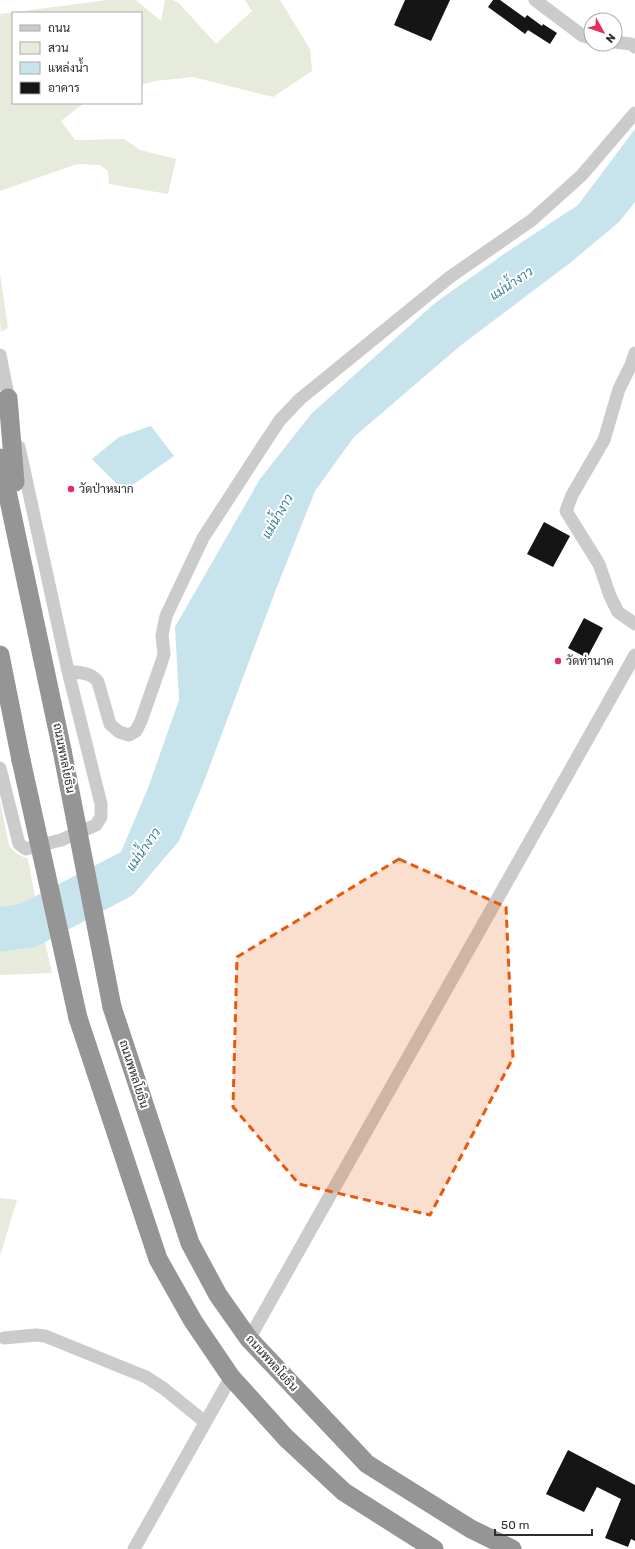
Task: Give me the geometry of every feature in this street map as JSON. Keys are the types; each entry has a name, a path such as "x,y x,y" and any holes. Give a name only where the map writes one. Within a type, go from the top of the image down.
{"highway":[{"path":"8,398 22,567"},
{"name":"ถนนพหลโยธิน","path":"0,458 62,750 112,1007 190,1244 218,1295 249,1339 367,1464 471,1529 512,1549"},
{"path":"0,657 78,1018 158,1259 193,1321 231,1377 286,1438 344,1492 434,1549"}],"street":[{"path":"535,0 583,36"},
{"path":"623,43 631,44 635,47"},
{"path":"68,671 90,674 95,678 98,682 110,724 119,732 128,735 136,731 145,712 164,654 162,635 166,616 203,538 280,420 300,399 450,277 532,220 582,175 635,114"},
{"path":"0,355 8,398 68,671 100,804 101,818 96,825 61,840 26,849 19,844 0,768"},
{"path":"634,361 618,389 604,440 572,495 566,511 599,564 610,596 618,612 635,624"},
{"path":"249,1339 635,655"},
{"path":"4,1338 36,1335 52,1338 146,1376 205,1422"},
{"path":"134,1549 231,1377"}],"highlighted area":[{"path":"399,859 506,907 513,1058 430,1215 299,1184 233,1107 237,957"}],"green space":[{"path":"108,0 136,0 161,21 165,0 173,0 179,3 216,44 252,11 245,0 280,0 310,49 312,71 273,97 193,77 155,81 142,85 142,12 15,12"},
{"path":"12,12 12,104 83,104 61,121 75,140 124,139 140,150 176,159 168,194 109,184 108,171 100,165 77,164 0,191 0,14"},
{"path":"0,274 8,328 1,332 0,323"},
{"path":"0,801 9,846 17,854 28,859 35,897 22,903 0,907"},
{"path":"45,942 52,973 0,975 0,952 36,947"},
{"path":"0,1198 17,1200 0,1256"}],"water":[{"name":"แม่น้ำงาว","path":"635,129 635,202 619,222 570,263 460,346 354,437 315,491 275,592 203,784 179,841 133,895 36,947 0,952 0,907 22,903 121,852 148,788 179,700 175,627 260,479 312,413 435,303 504,254 578,205"},
{"path":"151,426 174,456 124,491 92,459 119,437"}],"building":[{"path":"405,0 450,0 431,41 394,25"},
{"path":"493,0 500,0 525,18 527,15 542,26 543,24 557,33 550,44 528,30 525,34 488,7"},
{"path":"544,522 570,536 553,567 527,554"},
{"path":"584,618 603,628 587,658 568,648"},
{"path":"568,1450 635,1485 635,1541 631,1539 628,1547 605,1538 621,1499 597,1487 584,1512 546,1494"}],"place":[{"name":"วัดป่าหมาก","path":"71,489"},
{"name":"วัดท่านาค","path":"558,661"}]}
